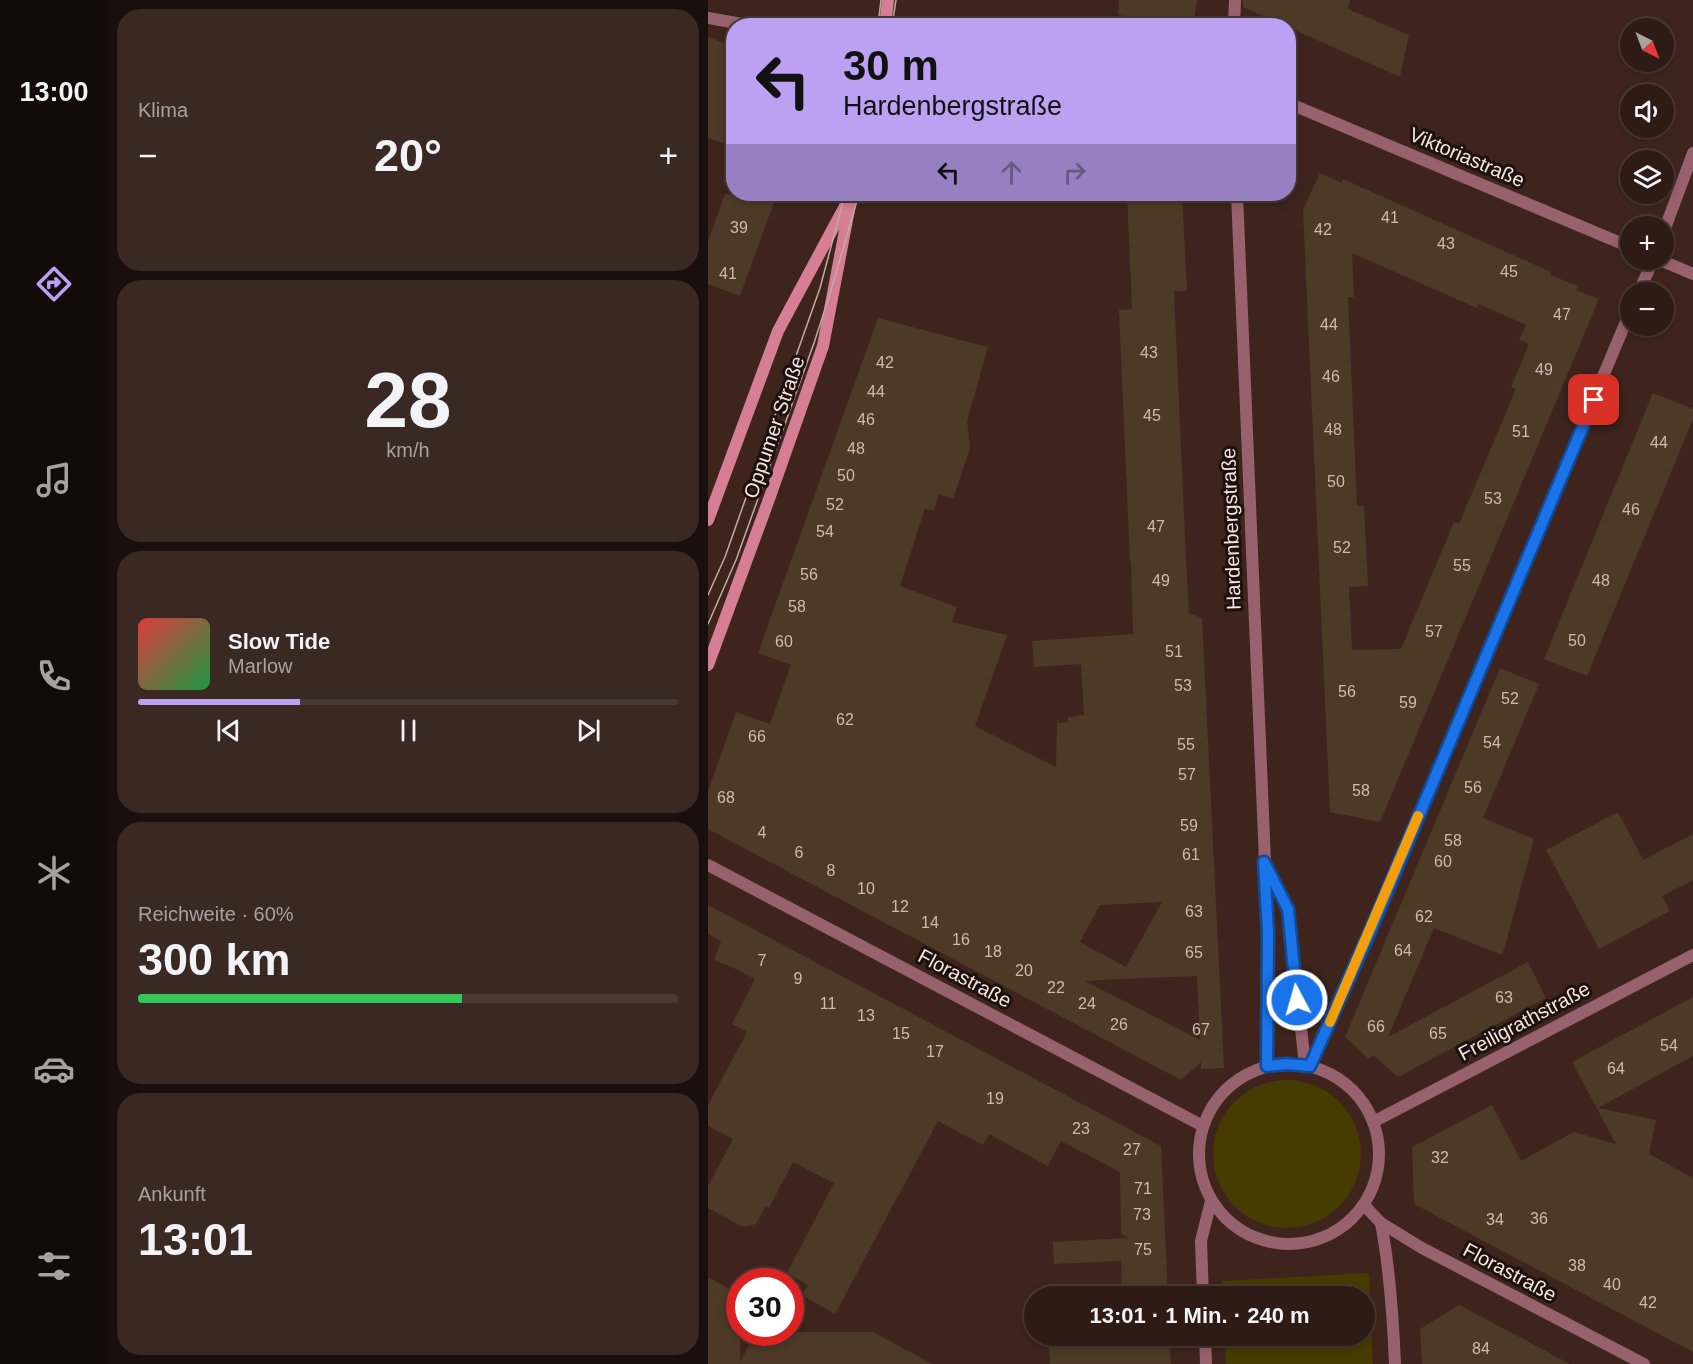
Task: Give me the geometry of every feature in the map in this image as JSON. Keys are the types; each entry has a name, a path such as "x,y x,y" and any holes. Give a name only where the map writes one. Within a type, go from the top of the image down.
{"main road":[{"path":"886,18 888,0"},
{"name":"Oppumer Straße","path":"708,520 778,332 848,201"},
{"name":"Oppumer Straße","path":"708,665 823,345 851,201"}],"street":[{"path":"1234,18 1235,0"},
{"path":"708,18 726,21"},
{"name":"Viktoriastraße","path":"1296,106 1620,243"},
{"path":"1670,216 1693,153"},
{"name":"Hardenbergstraße","path":"1237,201 1268,933 1267,1066"},
{"path":"1674,266 1693,274"},
{"path":"1307,1066 1372,927 1620,336"},
{"name":"Hardenbergstraße","path":"1264,862 1288,909 1307,1066"},
{"name":"Florastraße","path":"708,865 1203,1126"},
{"name":"Freiligrathstraße","path":"1373,1122 1693,955"},
{"path":"1286,1064 1307,1066 1337,1077 1359,1097 1373,1122 1379,1150 1376,1179 1364,1205 1343,1227 1316,1241 1287,1245 1257,1239 1231,1224 1211,1201 1202,1177 1198,1151 1203,1126 1213,1106 1227,1088 1246,1075 1267,1066 1286,1064"},
{"path":"1203,1286 1201,1241 1211,1201"},
{"name":"Florastraße","path":"1364,1205 1381,1223 1422,1248 1644,1364"},
{"path":"1381,1223 1391,1286 1395,1364"},
{"path":"1205,1346 1206,1364"}],"shaded area":[{"path":"1287,1080 1315,1086 1339,1102 1355,1126 1361,1154 1355,1182 1339,1206 1315,1222 1287,1228 1259,1222 1235,1206 1219,1182 1213,1154 1219,1126 1235,1102 1259,1086"},
{"path":"1369,1273 1370,1286 1222,1286 1222,1281"},
{"path":"1225,1346 1372,1346 1373,1364 1226,1364"}],"building":[{"path":"1119,0 1197,0 1194,18 1138,18 1118,15"},
{"path":"1243,0 1350,0 1348,9 1409,35 1400,77 1296,31 1296,18 1267,18 1243,7"},
{"path":"708,37 726,44 726,144 708,138"},
{"path":"1320,173 1342,183 1343,179 1551,272 1550,275 1578,286 1576,290 1599,299 1380,822 1330,812 1303,210","holes":["1352,253 1477,308 1479,304 1526,325 1519,340 1529,344 1511,387 1516,389 1459,524 1454,522 1401,649 1352,650 1349,587 1368,586 1364,506 1357,506 1348,297 1354,297"]},
{"path":"725,194 726,201 774,201 740,296 708,284 708,241"},
{"path":"1127,201 1182,201 1187,291 1174,291 1186,560 1189,613 1202,618 1224,1068 1201,1069 1201,1062 1181,1080 708,829 708,791 736,712 770,724 791,665 758,653 878,318 988,347 967,421 970,448 953,499 939,494 934,511 925,508 900,586 957,607 952,622 1007,635 975,726 1056,767 1057,723 1068,722 1068,717 1084,715 1081,664 1034,667 1032,641 1133,634 1119,310 1132,309","holes":["1162,902 1126,967 1080,942 1100,905","1197,976 1200,1040 1085,981"]},
{"path":"1653,393 1693,409 1693,419 1587,676 1544,659"},
{"path":"1500,668 1539,684 1483,818 1534,839 1507,939 1502,955 1434,928 1388,1037 1528,962 1546,998 1398,1077 1373,1055 1369,1059 1345,1037"},
{"path":"1618,812 1643,860 1693,834 1693,880 1662,896 1670,911 1599,949 1546,850"},
{"path":"708,905 1161,1146 1168,1286 1122,1286 1121,1261 1054,1264 1053,1242 1129,1238 1121,1234 1120,1172 1061,1141 1048,1166 989,1134 983,1145 938,1121 835,1314 804,1296 808,1285 804,1283 804,1268 790,1268 834,1183 793,1162 769,1208 765,1207 756,1224 743,1227 708,1208 708,1186 733,1139 708,1126 708,1105 747,1032 732,1024 755,979 714,960 721,941 708,934"},
{"path":"1693,997 1693,1056 1598,1108 1656,1120 1649,1154 1693,1178 1693,1352 1414,1204 1412,1147 1492,1105 1521,1161 1574,1132 1616,1144 1572,1062"},
{"path":"708,1277 726,1287 726,1346 740,1346 740,1362 749,1346 804,1346 804,1332 873,1332 932,1364 708,1364"},
{"path":"1459,1305 1570,1364 1422,1364 1420,1329"},
{"path":"1049,1346 1170,1346 1171,1364 1050,1364"}],"tram line":[{"path":"879,18 881,0"},
{"path":"893,18 896,0"},
{"path":"708,595 725,557 820,288 843,201"},
{"path":"708,624 736,560 814,343 857,201"}],"slow traffic":[{"path":"1330,1022 1418,816"}],"route":[{"path":"1297,1000 1288,909 1264,862 1268,933 1267,1066 1286,1064 1310,1066 1372,927 1594,400"}]}
